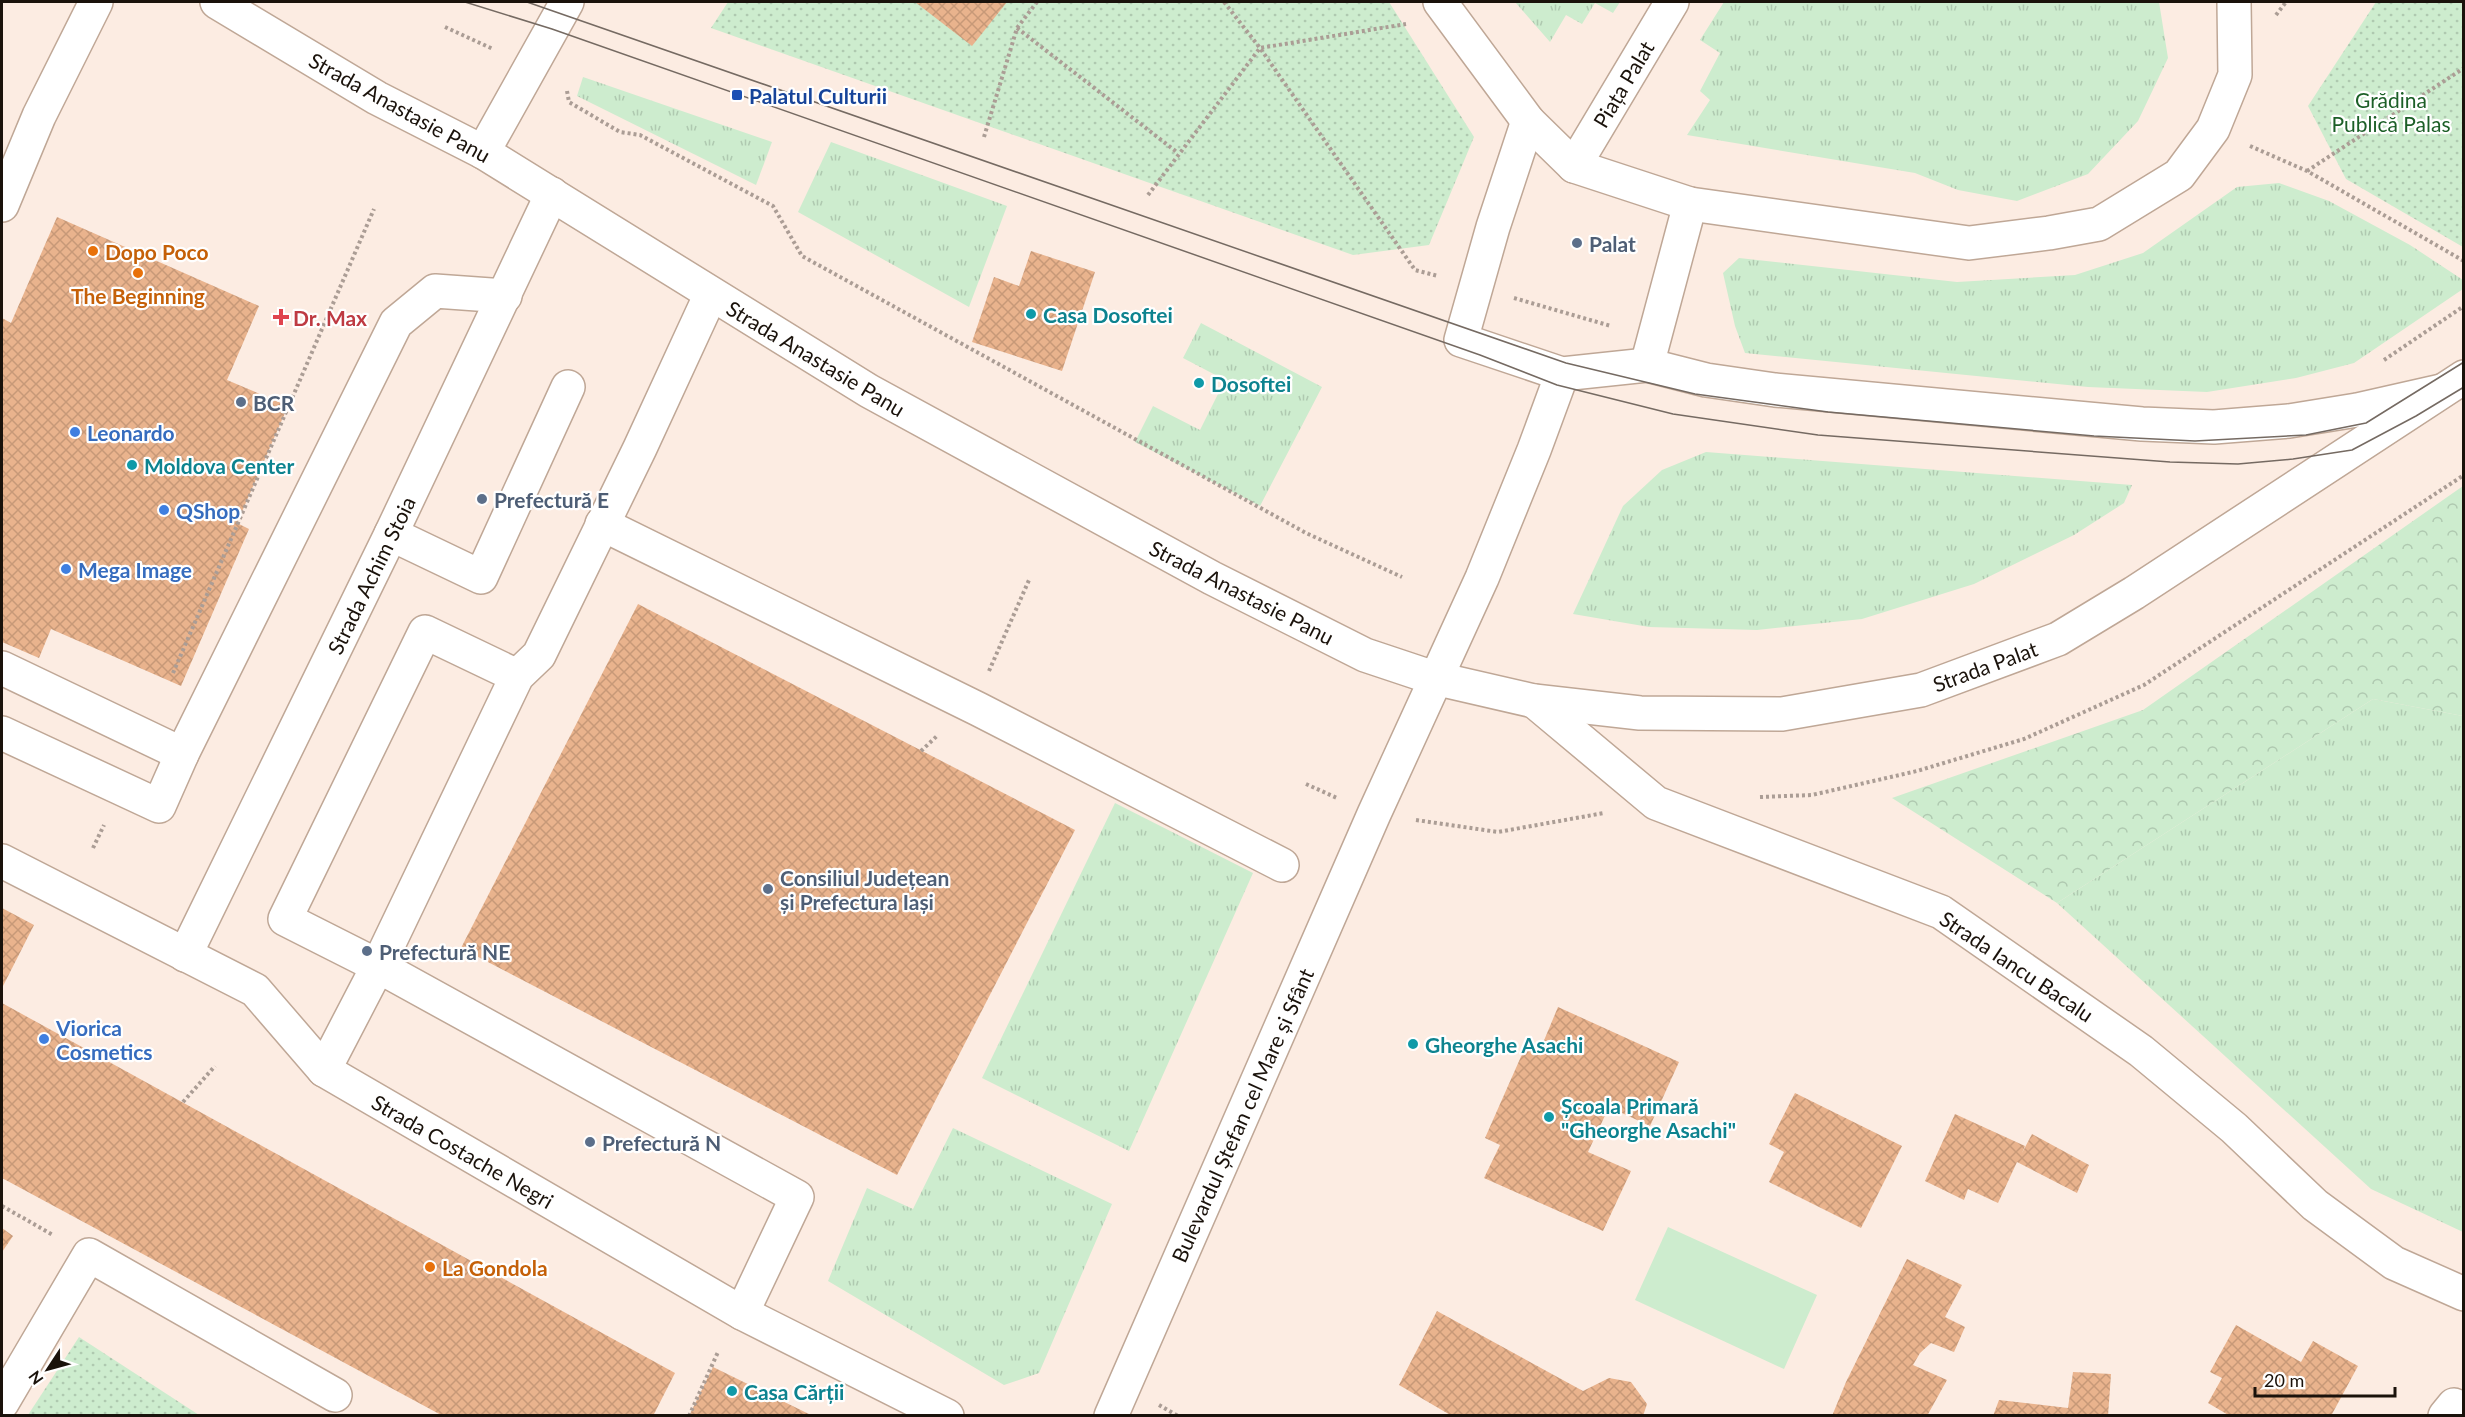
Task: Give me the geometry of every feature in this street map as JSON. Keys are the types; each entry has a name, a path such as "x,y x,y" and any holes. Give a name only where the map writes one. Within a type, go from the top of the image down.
{"street":[{"path":"2,205 39,116 96,2"},
{"name":"Strada Anastasie Panu","path":"217,2 378,98 483,152 869,391 1212,578 1365,655 1434,678"},
{"path":"483,152 567,2"},
{"name":"Piața Palat","path":"1574,166 1672,2"},
{"path":"1445,9 1528,121 1574,166 1690,204 1969,243 2099,224 2179,175 2213,129 2235,75 2234,2"},
{"path":"1528,121 1493,227 1461,340 1562,374 1651,352 1706,380 1775,390 2142,424 2214,427 2289,421 2357,410 2454,383"},
{"name":"Strada Achim Stoia","path":"185,955 391,534 552,194"},
{"path":"1651,352 1690,204"},
{"path":"2,733 159,806 396,323 435,291 505,296"},
{"path":"324,1070 378,966 517,676 539,655 711,294"},
{"name":"Bulevardul Ștefan cel Mare și Sfânt","path":"1111,1416 1434,678 1482,578 1562,374"},
{"name":"Strada Palat","path":"1434,678 1534,701 1640,713 1782,714 1921,690 2058,639 2143,587 2454,383"},
{"path":"391,534 481,577 568,387"},
{"path":"602,524 978,709 1282,865"},
{"path":"517,676 425,632 285,919 378,966 796,1197 742,1313"},
{"path":"2,668 183,754"},
{"name":"Strada Iancu Bacalu","path":"1534,701 1656,803 1941,912 2141,1051 2234,1128 2315,1205 2394,1263 2463,1294"},
{"name":"Strada Costache Negri","path":"2,861 255,990 324,1070 742,1313 947,1416"},
{"path":"2,1403 89,1255 335,1395"}],"path":[{"path":"984,137 1017,28 1037,2"},
{"path":"1224,2 1260,48 1415,270 1475,287 1651,352"},
{"path":"1148,195 1260,48 1445,9"},
{"path":"445,27 495,50"},
{"path":"1017,28 1178,153"},
{"path":"2307,171 2463,68"},
{"path":"567,91 569,102 620,132 640,135 773,206 802,256 1306,533 1402,577"},
{"path":"2213,129 2307,171 2463,261"},
{"path":"145,736 374,209"},
{"path":"2380,362 2463,306"},
{"path":"994,657 1029,580"},
{"path":"93,849 121,788"},
{"path":"183,1102 215,1066"},
{"path":"2,1206 89,1255"},
{"path":"688,1416 718,1352"}],"green space":[{"path":"728,2 1389,2 1474,137 1429,245 1353,255 711,28"},
{"path":"1515,2 1620,2 1613,13 1595,3 1582,24 1566,15 1550,42"},
{"path":"1724,2 2159,2 2168,58 2138,121 2088,174 2017,201 1958,190 1915,173 1687,135 1710,100 1700,91 1720,53 1700,40"},
{"name":"Grădina Publică Palas","path":"2376,2 2463,2 2463,247 2346,179 2308,106"},
{"path":"583,77 772,142 756,185 577,96"},
{"path":"831,142 1007,206 969,307 798,212"},
{"path":"2279,183 2329,201 2410,245 2463,280 2463,289 2354,363 2296,378 2207,392 2088,387 1745,353 1735,326 1723,273 1739,258 1957,282 2075,275 2143,253 2237,187"},
{"path":"1201,323 1322,387 1260,506 1135,442 1153,406 1200,430 1225,380 1183,358"},
{"path":"1706,452 2132,485 2124,503 2074,535 1974,584 1862,619 1757,630 1649,627 1573,614 1623,506 1662,470"},
{"path":"2463,486 2463,716 2373,699 2057,903 1892,798 2143,710"},
{"path":"2373,699 2463,716 2463,1232 2371,1189 2057,903"},
{"path":"1115,803 1253,873 1129,1151 982,1078"},
{"path":"953,1128 1112,1204 1039,1373 1004,1385 828,1281 867,1188 913,1209"},
{"path":"1668,1227 1817,1295 1784,1369 1635,1300"},
{"path":"79,1337 199,1415 28,1415"}],"building":[{"path":"915,2 1007,2 972,46"},
{"name":"Moldova Center","path":"57,217 259,306 227,380 288,406 237,523 249,529 181,686 51,629 39,658 2,642 2,318 11,323"},
{"name":"Casa Dosoftei","path":"1031,251 1095,272 1062,371 972,342 994,277 1019,286"},
{"name":"Consiliul Județean și Prefectura Iași","path":"638,604 1075,830 897,1175 461,948"},
{"path":"2,908 34,925 2,988"},
{"path":"2,1003 675,1373 653,1416 443,1416 2,1178"},
{"name":"Școala Primară \"Gheorghe Asachi\"","path":"1558,1007 1679,1062 1650,1126 1609,1107 1588,1152 1631,1171 1603,1231 1484,1178 1500,1145 1485,1138 1527,1043 1540,1050"},
{"path":"1795,1093 1902,1146 1861,1228 1769,1182 1784,1152 1769,1144"},
{"path":"1955,1114 2025,1146 2022,1153 2032,1134 2089,1165 2077,1193 2017,1162 1998,1203 1968,1189 1964,1200 1925,1181"},
{"path":"2,1228 13,1236 2,1252"},
{"path":"1907,1259 1962,1285 1945,1317 1965,1327 1954,1352 1931,1343 1920,1353 1913,1365 1947,1380 1927,1416 1832,1416 1846,1382"},
{"path":"1437,1311 1583,1391 1609,1378 1631,1382 1647,1404 1643,1416 1452,1416 1399,1385"},
{"path":"2236,1325 2301,1362 2313,1341 2358,1366 2331,1416 2230,1416 2208,1403 2222,1378 2210,1372"},
{"name":"Casa Cărții","path":"713,1367 813,1416 689,1416"},
{"path":"2073,1372 2111,1374 2108,1416 1993,1416 1999,1400 2068,1408"}],"tram line":[{"path":"465,2 552,29 1480,355 1557,385 1673,414 1818,435 2170,462 2238,464 2352,450 2464,387"},
{"path":"527,2 1566,363 1695,394 1828,412 2094,436 2195,441 2306,435 2366,423 2464,362"}],"place":[{"name":"Palatul Culturii","path":"737,95"},
{"name":"Palat","path":"1577,243"},
{"name":"Dopo Poco","path":"93,251"},
{"name":"The Beginning","path":"138,273"},
{"name":"Casa Dosoftei","path":"1031,314"},
{"name":"Dr. Max","path":"281,317"},
{"name":"Dosoftei","path":"1199,383"},
{"name":"BCR","path":"241,402"},
{"name":"Leonardo","path":"75,432"},
{"name":"Moldova Center","path":"132,465"},
{"name":"Prefectură E","path":"482,499"},
{"name":"QShop","path":"164,510"},
{"name":"Mega Image","path":"66,569"},
{"name":"Consiliul Județean și Prefectura Iași","path":"768,889"},
{"name":"Prefectură NE","path":"367,951"},
{"name":"Viorica Cosmetics","path":"44,1039"},
{"name":"Gheorghe Asachi","path":"1413,1044"},
{"name":"Școala Primară \"Gheorghe Asachi\"","path":"1549,1117"},
{"name":"Prefectură N","path":"590,1142"},
{"name":"La Gondola","path":"430,1267"},
{"name":"Casa Cărții","path":"732,1391"}]}
